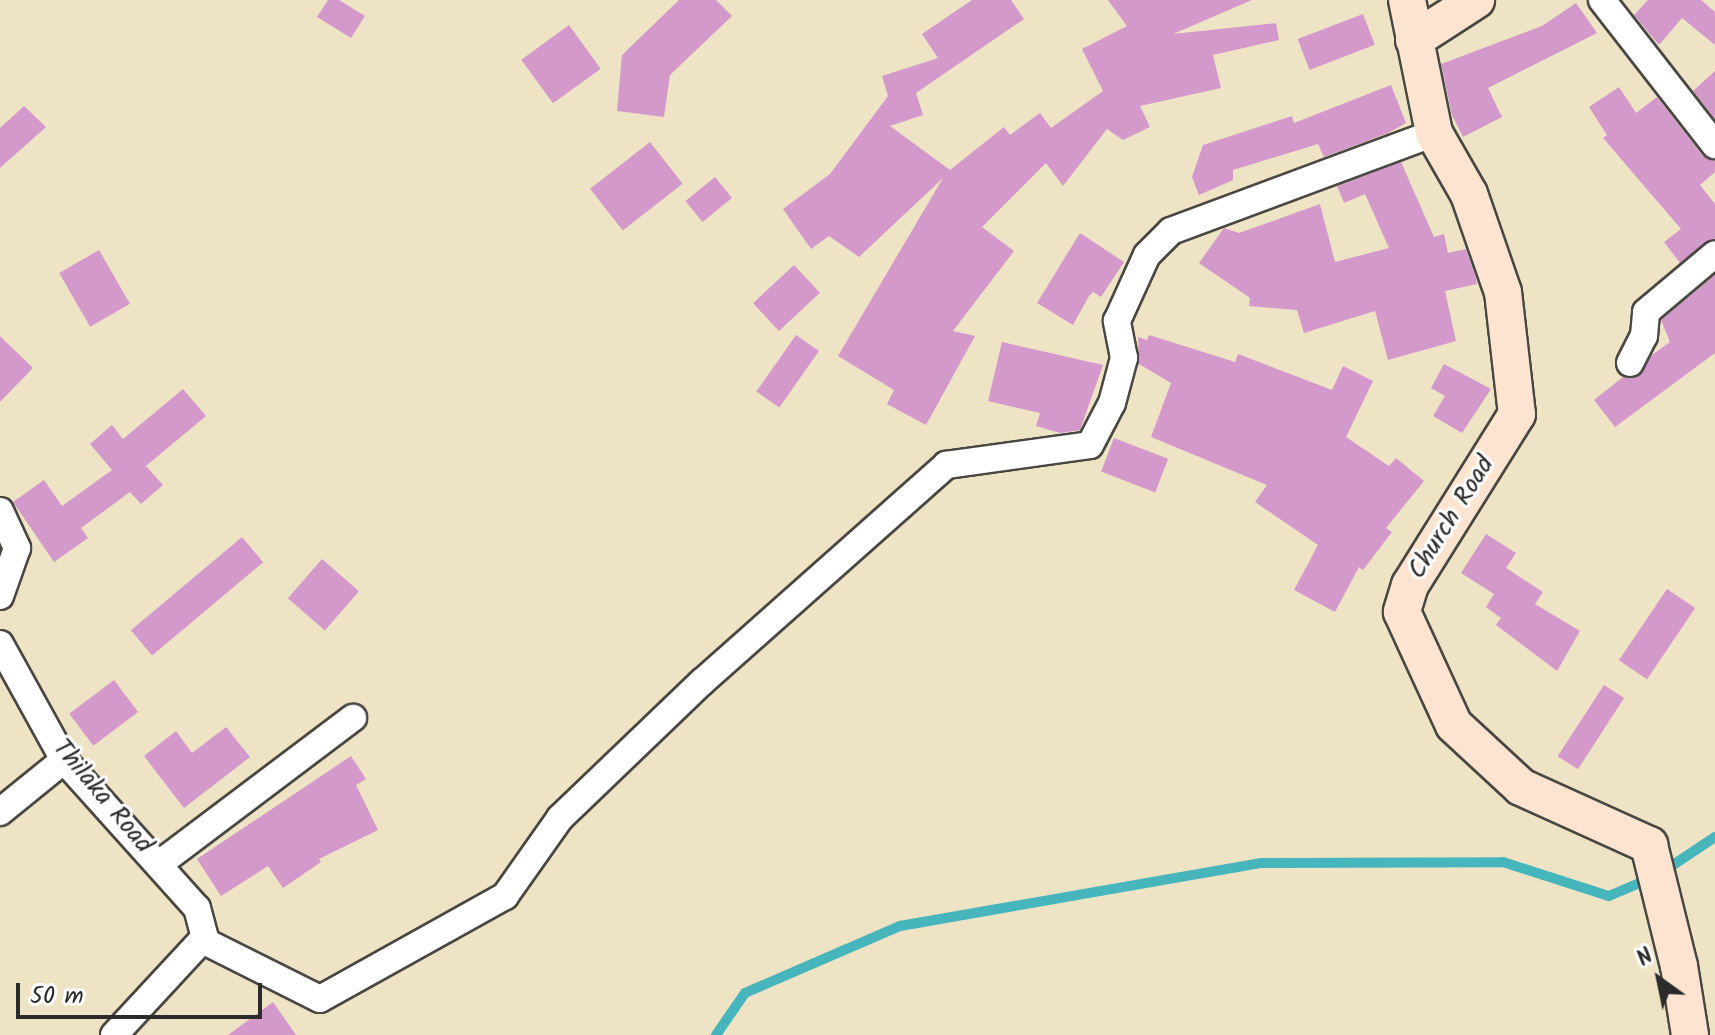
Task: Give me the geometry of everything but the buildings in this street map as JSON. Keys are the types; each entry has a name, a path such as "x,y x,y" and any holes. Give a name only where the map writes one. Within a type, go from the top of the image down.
{"street":[{"name":"Church Road","path":"1407,0 1434,133 1469,194 1503,292 1517,414 1410,585 1402,612 1454,725 1521,787 1649,845 1679,966 1690,1035"},
{"path":"1414,40 1476,0"},
{"path":"1602,0 1715,145"},
{"path":"114,1035 205,940 320,999 505,896 560,818 702,682 946,465 1090,445 1112,403 1124,358 1117,321 1147,255 1171,231 1434,133"},
{"path":"1630,363 1644,336 1646,312 1715,254"},
{"path":"0,511 17,548 0,596"},
{"name":"Thilaka Road","path":"0,644 64,760 197,908 205,940"},
{"path":"159,864 353,718"},
{"path":"0,812 64,760"}],"waterway":[{"path":"716,1035 745,993 900,926 1262,863 1503,862 1609,896 1658,875 1715,837"}]}
